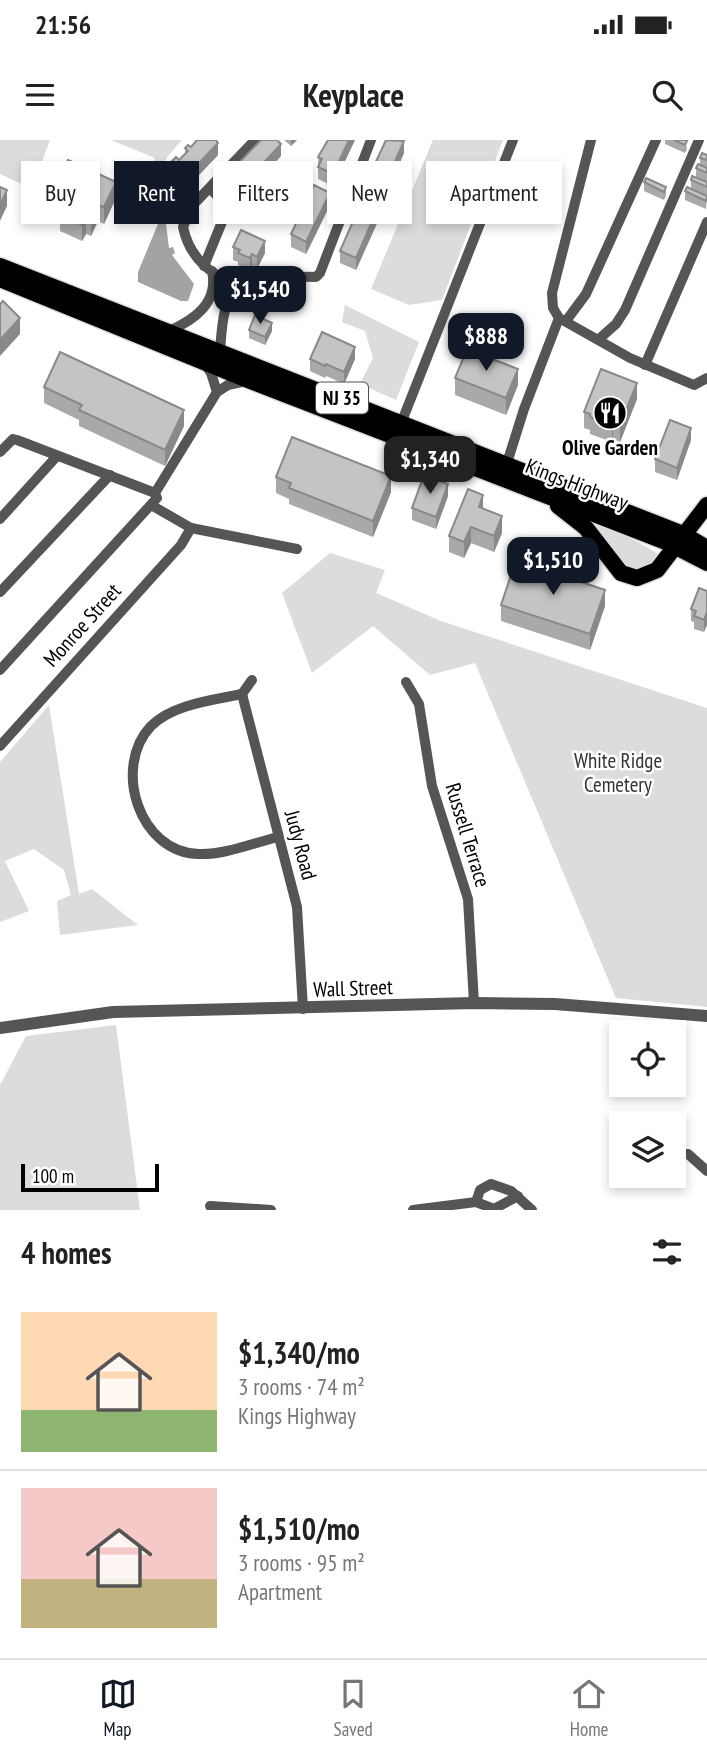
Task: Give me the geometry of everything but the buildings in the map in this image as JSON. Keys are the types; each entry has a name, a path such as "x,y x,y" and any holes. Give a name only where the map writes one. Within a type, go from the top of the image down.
{"main road":[{"name":"Kings Highway","path":"0,266 507,463 679,540 707,563"},
{"name":"Kings Highway","path":"0,279 248,380 526,487 707,548"},
{"path":"526,487 571,514 586,528 611,562 629,577 644,577 657,570 707,505"}],"street":[{"path":"169,331 191,321 207,304 214,280 208,269 190,252 183,227 186,216 255,140"},
{"path":"208,269 243,282 316,277 320,273 371,140"},
{"path":"402,421 513,140"},
{"path":"591,140 552,293 553,308 563,320 645,365 694,385 707,378"},
{"path":"507,463 524,409 563,320 586,294 656,140"},
{"path":"599,339 616,324 625,310 699,140"},
{"path":"208,269 224,217 225,205 210,188"},
{"path":"645,365 707,222"},
{"path":"220,351 223,318 229,299 243,282"},
{"path":"203,361 211,373 217,392"},
{"path":"0,670 157,498 155,493 217,392 228,385 248,380"},
{"path":"0,452 13,439 155,493"},
{"path":"0,519 57,456"},
{"path":"0,592 110,475"},
{"path":"151,505 191,528 297,550"},
{"name":"Monroe Street","path":"0,746 181,545 191,528"},
{"path":"252,680 242,694 174,712 150,728 137,749 134,765 138,804 155,836 185,853 209,853 278,837"},
{"name":"Russell Terrace","path":"406,682 419,704 432,786 468,899 474,1003"},
{"name":"Judy Road","path":"242,694 300,926 303,1009"},
{"name":"Wall Street","path":"0,1028 113,1012 474,1003 555,1004 707,1016"},
{"path":"686,1154 707,1171"},
{"path":"476,1202 483,1187 491,1184 503,1187 518,1196 532,1210"},
{"path":"413,1210 476,1202 494,1209 518,1196"},
{"path":"210,1206 271,1210"}],"green space":[{"path":"0,140 50,140 42,161 21,161 21,184 0,174"},
{"path":"111,140 182,140 165,161 154,161 155,158"},
{"path":"433,140 503,140 495,161 426,161 426,224 471,224 442,300 409,305 371,289 398,224 412,224 412,190"},
{"path":"345,305 419,342 396,400 360,384 373,358 365,331 342,322"},
{"path":"592,525 630,538 662,557 653,567 637,572 623,566"},
{"name":"White Ridge Cemetery","path":"330,553 385,570 376,593 441,621 707,708 707,1007 616,998 475,663 430,675 373,626 312,673 282,593"},
{"path":"49,705 79,894 92,889 138,925 60,935 57,901 71,895 64,870 34,849 5,861 29,911 0,922 0,762"},
{"path":"116,1025 140,1210 0,1210 0,1085 26,1036"}],"shaded area":[{"path":"158,224 166,224 169,248 173,247 175,253 172,255 194,284 188,301 181,301 138,282 138,272"}],"place":[{"name":"Olive Garden","path":"610,413"}]}
